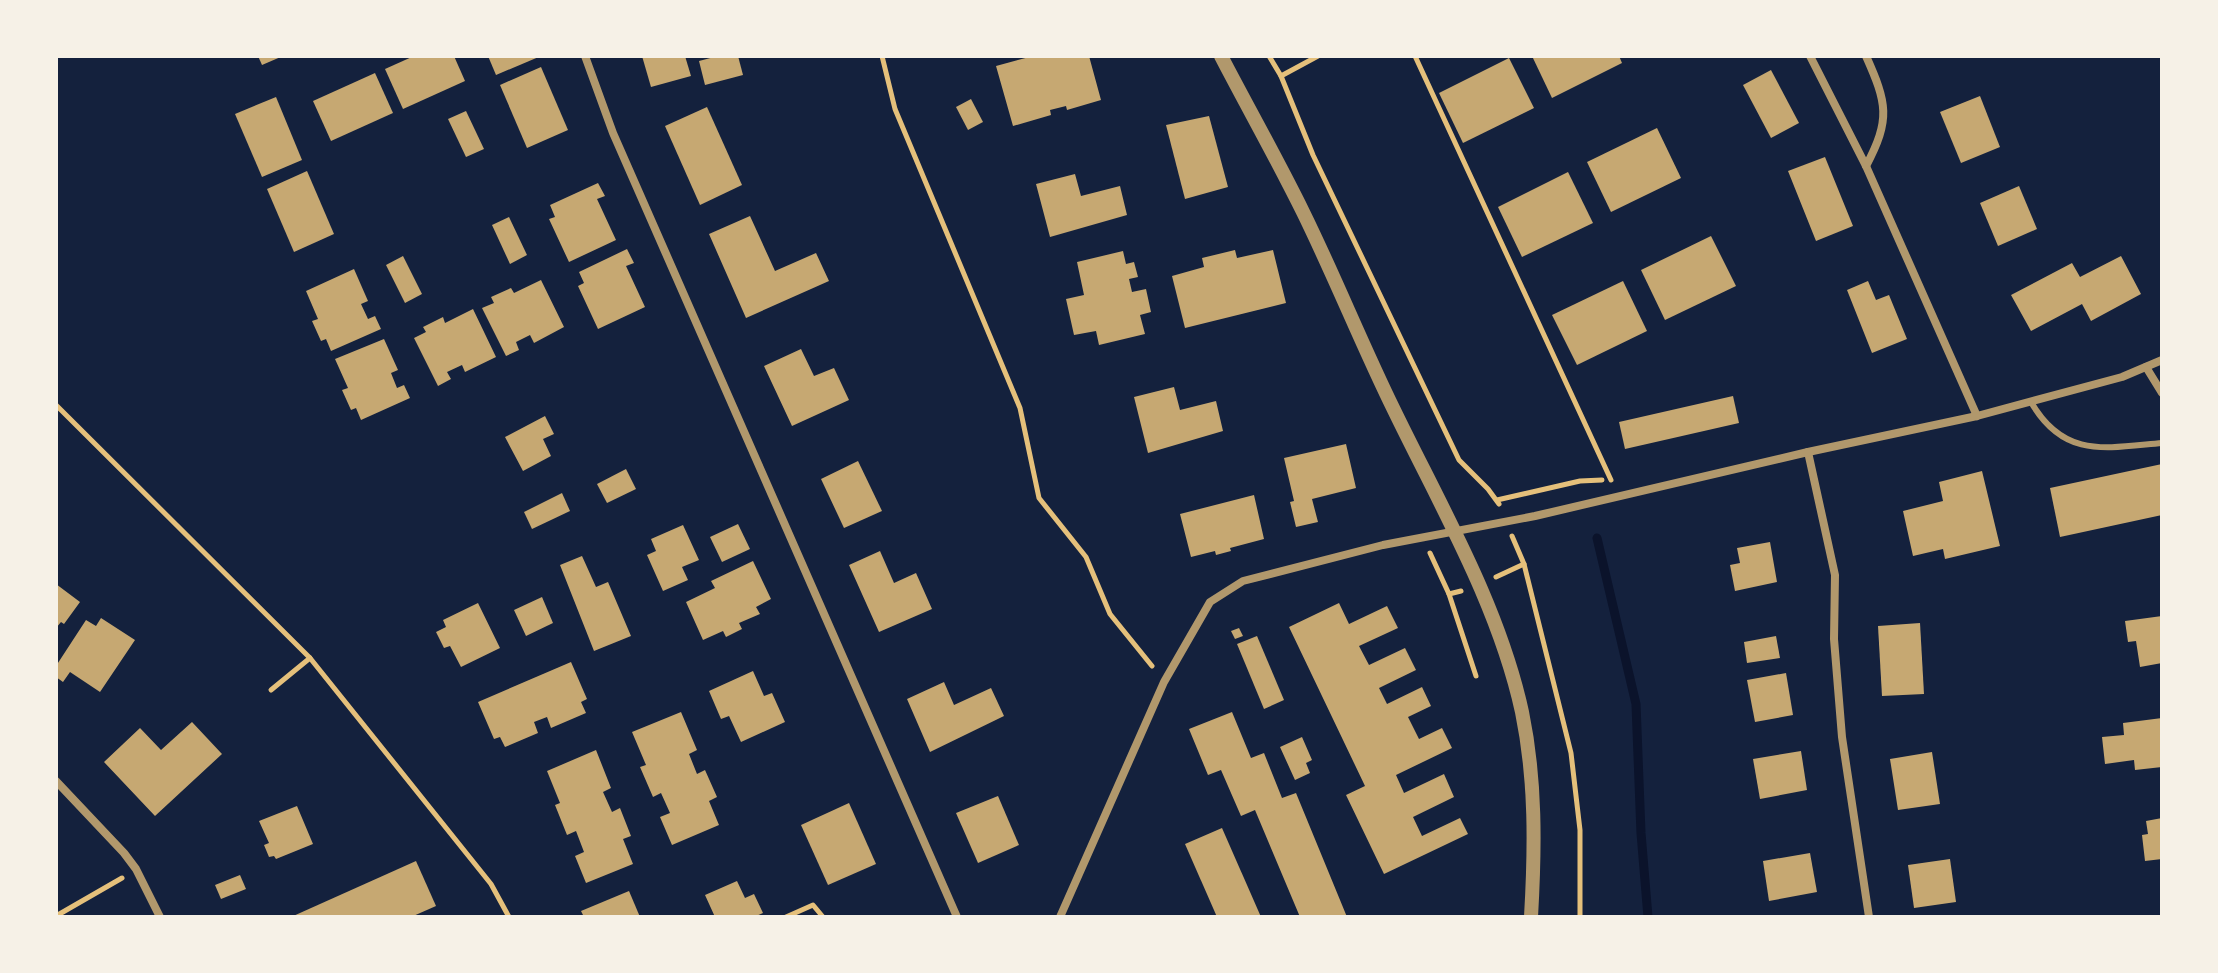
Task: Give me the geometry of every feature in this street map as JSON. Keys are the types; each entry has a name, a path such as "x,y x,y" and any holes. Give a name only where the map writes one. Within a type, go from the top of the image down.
{"street":[{"path":"585,56 613,133 957,917"},
{"path":"1221,56 1303,212 1378,377 1454,532 1506,654 1532,770 1535,849 1531,917"},
{"path":"1810,56 1866,166 1977,416"},
{"path":"1866,56 1883,94 1884,114 1878,143 1866,166"},
{"path":"1060,917 1164,682 1210,602 1243,581 1383,545 1507,522 1977,416 2122,377 2162,360"},
{"path":"2146,367 2162,393"},
{"path":"1808,452 1835,575 1834,639 1842,737 1869,917"},
{"path":"56,781 136,869 160,917"}],"lane":[{"path":"2031,402 2043,422 2073,442 2097,448 2162,443"}],"path":[{"path":"882,56 895,109 1020,408 1039,498 1086,557 1110,614 1164,682"},
{"path":"1269,56 1459,460 1497,500 1524,564 1571,753 1580,830 1580,917"},
{"path":"1281,76 1318,56"},
{"path":"1415,56 1618,495"},
{"path":"56,405 310,658 491,884 509,917"},
{"path":"1497,500 1580,481 1611,479"},
{"path":"1449,594 1476,676"},
{"path":"271,690 310,658"},
{"path":"56,916 136,869"},
{"path":"786,917 813,905 823,917"}],"building":[{"path":"258,56 283,56 262,65"},
{"path":"414,56 454,56 465,81 403,109 385,69"},
{"path":"488,56 541,56 496,75"},
{"path":"642,56 685,56 691,76 651,87"},
{"path":"718,56 738,56 743,75 705,85 699,61"},
{"path":"1033,56 1089,56 1101,100 1067,110 1066,106 1050,110 1051,115 1013,126 996,66"},
{"path":"1532,56 1619,56 1622,63 1552,98"},
{"path":"1509,58 1534,108 1463,143 1439,93"},
{"path":"541,67 568,130 527,148 500,85"},
{"path":"1771,70 1799,123 1771,138 1743,85"},
{"path":"375,73 393,113 331,141 313,101"},
{"path":"1980,96 2000,147 1961,163 1940,112"},
{"path":"276,97 302,160 262,177 235,114"},
{"path":"971,99 983,122 968,130 956,107"},
{"path":"707,107 742,185 700,205 665,126"},
{"path":"466,111 484,149 466,157 448,119"},
{"path":"1209,116 1228,187 1185,199 1166,125"},
{"path":"1657,128 1681,178 1611,212 1587,162"},
{"path":"1825,157 1853,226 1816,241 1788,171"},
{"path":"307,171 334,234 294,252 267,189"},
{"path":"1568,172 1593,223 1522,257 1498,207"},
{"path":"1075,174 1081,196 1120,186 1127,215 1050,237 1036,184"},
{"path":"598,183 605,196 597,199 616,240 569,262 549,219 555,217 550,205"},
{"path":"2019,186 2037,229 1998,246 1980,203"},
{"path":"750,216 775,271 816,253 829,281 746,318 709,234"},
{"path":"509,217 527,255 510,264 492,225"},
{"path":"1711,236 1736,286 1665,320 1641,270"},
{"path":"627,249 634,263 626,266 645,307 598,329 578,286 584,283 579,272"},
{"path":"1235,250 1237,258 1273,250 1286,303 1185,328 1172,276 1204,267 1202,258"},
{"path":"1123,251 1126,264 1134,262 1138,277 1129,279 1132,292 1146,289 1151,312 1140,315 1145,334 1099,345 1096,331 1074,335 1066,299 1084,295 1077,262"},
{"path":"403,256 422,294 405,303 386,265"},
{"path":"2121,256 2141,294 2091,321 2082,304 2031,331 2011,295 2072,263 2080,277"},
{"path":"354,269 368,301 361,304 368,319 375,316 381,329 331,351 326,339 321,341 312,321 318,319 306,291"},
{"path":"541,280 564,327 534,343 530,335 516,342 519,350 506,356 482,308 494,303 491,297 511,288 514,293"},
{"path":"1623,281 1647,331 1577,365 1552,315"},
{"path":"1868,281 1876,300 1889,295 1907,339 1872,353 1847,290"},
{"path":"473,309 496,357 465,372 462,365 447,372 451,379 438,386 414,338 426,332 423,327 443,317 445,323"},
{"path":"384,339 398,370 391,373 397,388 404,385 410,398 361,420 356,408 351,410 342,390 348,388 335,359"},
{"path":"801,349 814,376 834,368 849,400 792,426 764,366"},
{"path":"1174,387 1180,410 1216,401 1223,431 1148,453 1134,397"},
{"path":"1733,396 1739,423 1625,449 1619,422"},
{"path":"545,416 554,434 543,439 551,456 523,471 505,437"},
{"path":"1346,444 1356,488 1312,499 1318,522 1296,527 1290,502 1294,501 1284,458"},
{"path":"858,461 882,511 844,528 821,479"},
{"path":"2162,464 2162,515 2060,537 2050,488"},
{"path":"626,469 636,489 607,503 597,484"},
{"path":"1982,471 2000,546 1945,559 1943,549 1913,556 1903,511 1943,501 1939,482"},
{"path":"562,493 570,511 532,529 524,512"},
{"path":"1254,495 1264,539 1216,555 1215,551 1191,557 1180,514"},
{"path":"738,524 750,549 722,562 710,537"},
{"path":"683,525 699,560 682,567 688,580 663,591 647,555 656,551 651,539"},
{"path":"1770,542 1777,582 1735,591 1730,565 1740,563 1737,548"},
{"path":"880,551 894,583 916,573 932,609 879,632 849,565"},
{"path":"582,556 596,587 608,582 631,636 594,651 560,565"},
{"path":"753,561 771,599 756,607 760,614 739,623 742,629 726,637 723,631 703,640 686,602 715,588 711,581"},
{"path":"56,584 80,602 64,624 61,622 56,628"},
{"path":"542,597 553,623 526,636 514,610"},
{"path":"478,603 500,648 461,667 450,646 444,648 436,632 446,627 443,620"},
{"path":"1339,603 1349,624 1387,606 1398,628 1359,646 1369,665 1405,648 1416,670 1379,688 1387,704 1422,687 1431,706 1408,717 1419,739 1442,728 1452,748 1396,775 1404,793 1444,774 1454,797 1413,817 1422,836 1460,818 1468,834 1384,874 1346,795 1365,786 1289,627"},
{"path":"2162,616 2162,663 2140,667 2136,641 2128,642 2125,621"},
{"path":"101,618 135,640 100,692 70,672 63,682 56,677 56,666 86,620 96,626"},
{"path":"1920,623 1924,694 1882,696 1878,626"},
{"path":"1239,628 1243,636 1235,639 1231,631"},
{"path":"1257,636 1284,700 1264,709 1237,644"},
{"path":"1776,636 1780,658 1747,663 1744,642"},
{"path":"571,662 587,699 581,702 586,713 551,728 547,717 534,722 538,733 505,747 500,737 494,739 478,702"},
{"path":"753,671 764,696 772,693 785,722 741,742 729,716 721,719 709,691"},
{"path":"1786,673 1793,715 1755,722 1747,680"},
{"path":"944,682 954,705 991,688 1004,716 930,752 907,699"},
{"path":"681,712 697,750 689,754 697,774 705,770 717,797 709,801 719,825 672,845 660,817 670,813 661,793 653,797 640,767 646,765 632,732"},
{"path":"1232,712 1251,758 1264,753 1282,798 1296,793 1347,917 1300,917 1255,810 1241,816 1221,770 1208,775 1189,729"},
{"path":"2162,718 2162,767 2135,770 2134,760 2105,764 2102,737 2124,735 2123,723"},
{"path":"192,722 222,754 155,816 104,762 140,728 161,750"},
{"path":"1302,737 1312,760 1306,763 1310,773 1295,780 1280,747"},
{"path":"596,750 611,788 603,792 612,812 620,808 631,836 623,839 633,864 586,883 575,856 584,852 576,831 567,835 555,805 560,803 547,771"},
{"path":"1801,751 1807,790 1760,799 1753,759"},
{"path":"1932,752 1940,804 1898,810 1890,759"},
{"path":"998,796 1019,845 978,863 956,813"},
{"path":"849,803 876,864 828,885 801,825"},
{"path":"297,806 313,844 276,859 269,857 264,845 269,843 259,821"},
{"path":"2162,818 2162,859 2145,861 2142,835 2148,834 2146,821"},
{"path":"1222,828 1261,917 1217,917 1185,844"},
{"path":"1810,853 1817,892 1769,901 1763,861"},
{"path":"1950,859 1956,902 1914,908 1908,865"},
{"path":"416,861 436,906 411,917 291,917"},
{"path":"240,875 246,889 221,899 215,885"},
{"path":"737,881 745,898 754,894 763,913 754,917 715,917 705,895"},
{"path":"629,891 640,917 584,917 581,911"}],"waterway":[{"path":"1597,538 1636,704 1648,917"}]}
